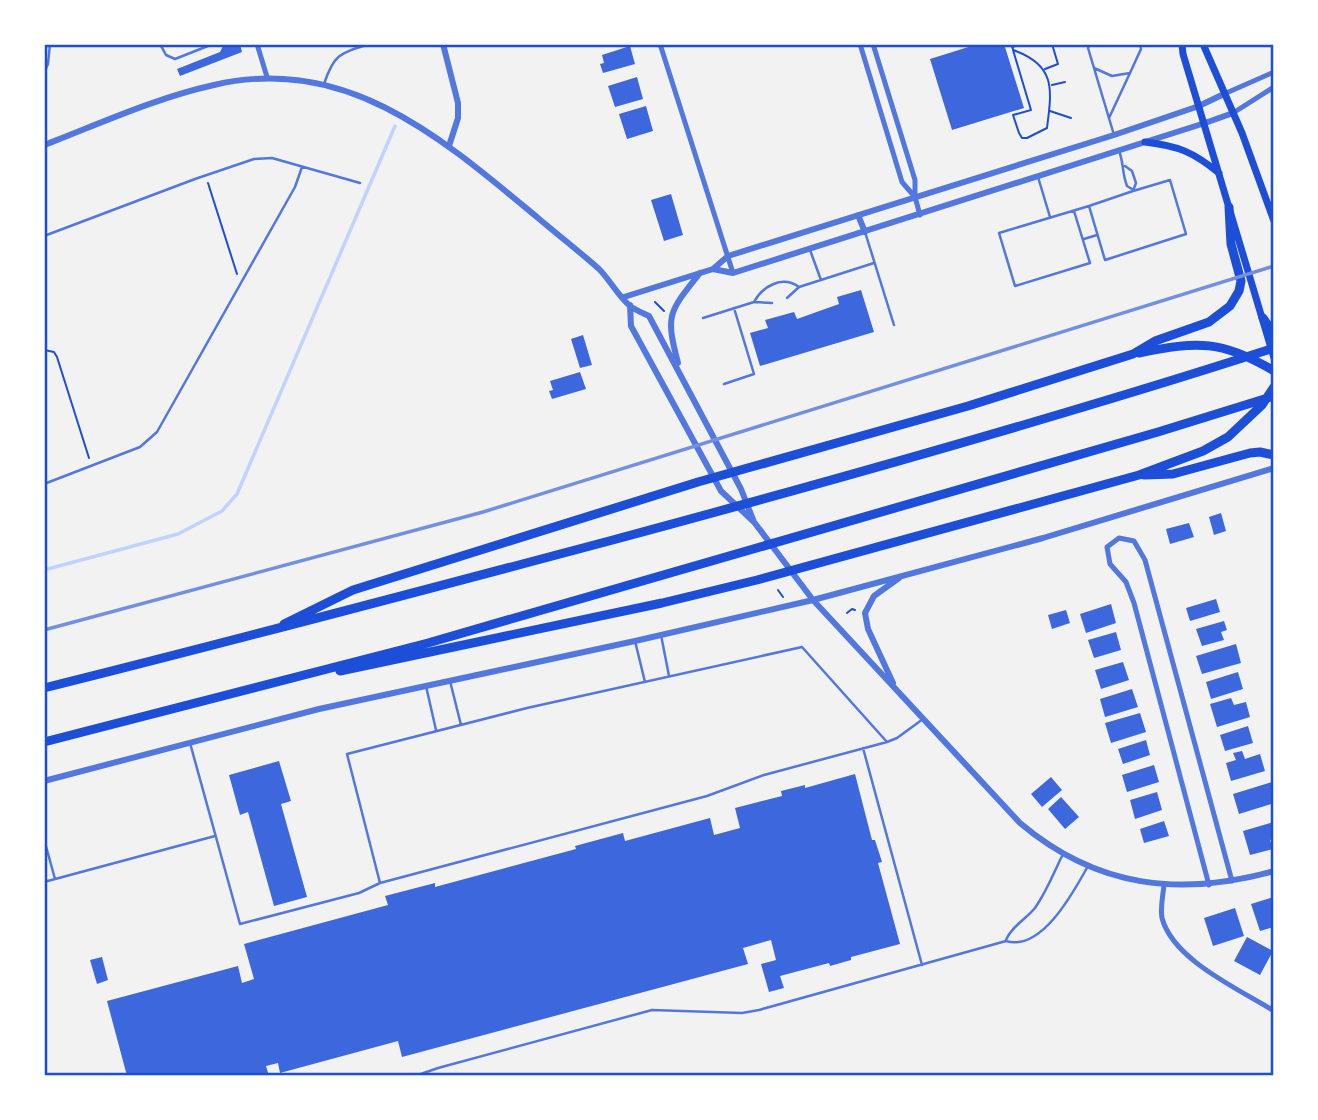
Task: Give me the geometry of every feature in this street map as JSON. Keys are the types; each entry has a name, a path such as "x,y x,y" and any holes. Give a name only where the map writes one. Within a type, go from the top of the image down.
{"highway":[{"path":"1133,354 1155,341 1209,322 1230,306 1239,291 1241,281 1231,244 1229,207"},
{"path":"1263,318 1274,334"},
{"path":"267,633 353,590 698,482 968,406 1133,354 1171,346 1207,344 1236,352 1274,371"},
{"path":"44,688 267,633 769,498 1144,390 1274,348"},
{"path":"244,689 503,637 757,580 1139,475 1203,451 1228,437 1247,421 1274,387"},
{"path":"44,742 428,643 1274,396"},
{"path":"1139,475 1173,474 1250,453 1274,455"}],"main road":[{"path":"1182,44 1274,358"},
{"path":"1203,44 1233,113 1274,221"},
{"path":"1145,142 1181,147 1194,153 1219,173"}],"street":[{"path":"257,44 267,77"},
{"path":"443,44 458,103 458,118 449,146"},
{"path":"660,44 733,273"},
{"path":"860,44 902,182 915,197"},
{"path":"873,44 915,180 915,197 920,215"},
{"path":"624,298 713,269 728,256 1199,106 1274,72"},
{"path":"44,145 187,92 226,82 267,77 291,78 324,85 397,112 449,146 590,261 630,305 649,316 741,489 754,522"},
{"path":"713,269 733,273 1205,124 1233,113 1274,87"},
{"path":"1114,135 1119,150"},
{"path":"858,215 865,232"},
{"path":"681,375 670,333 670,317 677,302 699,273"},
{"path":"630,305 631,326 721,491 754,522 813,600 1010,813 1063,854 1121,877 1164,885 1209,885 1274,870"},
{"path":"44,781 319,709 813,600 1043,538 1274,468"},
{"path":"1209,885 1134,603 1126,582 1108,560 1107,547 1119,538 1134,541 1145,560 1233,881"},
{"path":"897,691 872,638 865,613 874,596 902,576"},
{"path":"1164,885 1162,917 1176,946 1197,964 1274,1012"}],"lane":[{"path":"44,73 50,44"},
{"path":"160,44 166,55 175,59 213,44"},
{"path":"324,85 331,63 340,55 370,44"},
{"path":"1090,44 1088,48 1114,135"},
{"path":"1109,119 1141,49 1140,44"},
{"path":"1094,68 1112,76 1130,73"},
{"path":"1119,150 1125,166 1132,171 1136,183 1133,190"},
{"path":"44,236 205,175 260,158 272,158 360,183"},
{"path":"1125,166 1123,174 1127,186 1133,190"},
{"path":"44,484 140,447 152,438 167,418 295,187 302,167"},
{"path":"1038,177 1051,218"},
{"path":"1074,211 1090,263 1015,286 999,233 1133,190 1170,180 1186,234 1105,260 1089,206"},
{"path":"865,232 894,325"},
{"path":"1083,240 1097,235"},
{"path":"810,249 821,280"},
{"path":"787,298 799,287 874,263"},
{"path":"754,302 759,293 775,284 792,282 799,287"},
{"path":"704,318 754,302 772,303"},
{"path":"724,384 754,374 734,308"},
{"path":"661,635 669,677"},
{"path":"635,641 645,682"},
{"path":"380,883 347,754 461,725 802,647 887,742"},
{"path":"450,681 461,725"},
{"path":"426,686 436,731"},
{"path":"189,742 240,924 359,893 380,883 707,796 764,775 887,742 923,719"},
{"path":"863,748 923,965"},
{"path":"44,882 215,836"},
{"path":"44,839 55,879"},
{"path":"1006,941 1009,932 1024,920 1044,894 1063,854"},
{"path":"415,1076 652,1010 743,1013 1006,941 1014,944 1039,933 1054,920 1088,866"}],"path":[{"path":"1013,50 1031,56 1044,69 1051,85 1047,128 1027,138 1023,138 1019,133 1013,115 1031,110 1012,47 1023,44"},
{"path":"1044,69 1058,64 1052,44"},
{"path":"1051,85 1065,82"},
{"path":"1049,111 1071,118"},
{"path":"205,175 240,285"},
{"path":"655,302 665,311"},
{"path":"654,309 660,306"},
{"path":"44,350 54,352 57,357 92,466"},
{"path":"778,590 783,594"},
{"path":"848,603 852,609 859,612"},
{"path":"847,613 852,609"}],"building":[{"path":"224,44 240,44 242,52 180,76 177,69 220,52"},
{"path":"978,44 1014,44 1005,47 1024,108 952,130 930,59"},
{"path":"630,46 635,64 603,73 600,64 604,63 602,55"},
{"path":"637,77 643,99 615,107 608,86"},
{"path":"646,106 653,131 627,139 619,114"},
{"path":"671,194 683,235 664,241 651,200"},
{"path":"861,290 874,332 760,366 750,333 768,328 765,320 794,312 797,319 839,304 837,297"},
{"path":"583,335 592,365 580,368 571,339"},
{"path":"580,372 586,389 552,399 550,381"},
{"path":"1221,513 1226,531 1214,535 1209,517"},
{"path":"1189,523 1194,537 1170,544 1166,529"},
{"path":"1216,599 1220,612 1190,621 1186,608"},
{"path":"1111,604 1116,623 1086,633 1080,614"},
{"path":"1066,610 1070,623 1052,629 1048,615"},
{"path":"1224,621 1227,630 1221,632 1224,640 1202,646 1196,629"},
{"path":"1116,632 1121,650 1094,658 1088,640"},
{"path":"1236,644 1241,663 1202,674 1196,656"},
{"path":"1123,662 1129,680 1101,689 1095,670"},
{"path":"1238,672 1243,689 1211,699 1206,682"},
{"path":"1132,689 1138,707 1105,717 1100,699"},
{"path":"1231,698 1234,705 1246,702 1250,717 1217,727 1210,704"},
{"path":"1140,713 1146,732 1111,743 1105,723"},
{"path":"1248,726 1253,743 1225,751 1220,735"},
{"path":"1146,740 1150,755 1123,764 1118,749"},
{"path":"1242,751 1245,759 1260,754 1265,771 1231,781 1226,763 1236,760 1233,753"},
{"path":"279,761 291,801 281,804 307,897 274,906 248,812 240,815 229,775"},
{"path":"1154,765 1159,782 1127,792 1122,775"},
{"path":"855,774 872,840 875,840 882,862 878,863 900,944 851,957 851,960 830,966 829,963 780,976 784,988 769,992 761,964 776,960 771,940 743,948 748,964 402,1057 398,1041 280,1073 278,1063 266,1066 269,1076 127,1076 107,1001 238,966 242,983 254,979 244,944 388,905 385,896 435,883 435,887 576,849 575,846 623,833 625,841 710,818 714,835 740,828 735,808 782,796 781,791 805,785 805,788"},
{"path":"1051,777 1062,790 1042,807 1031,794"},
{"path":"1272,782 1274,803 1239,814 1233,794"},
{"path":"1157,792 1162,810 1135,819 1130,800"},
{"path":"1061,797 1079,817 1065,829 1048,809"},
{"path":"1164,821 1169,836 1144,843 1140,829"},
{"path":"1274,822 1274,839 1270,840 1273,849 1250,855 1243,831"},
{"path":"1274,897 1274,927 1260,931 1251,904"},
{"path":"1235,908 1244,936 1213,946 1204,918"},
{"path":"1247,937 1273,951 1260,975 1234,961"},
{"path":"102,957 108,980 97,984 90,960"}],"waterway":[{"path":"44,570 178,534 222,511 237,494 395,126"}],"railway":[{"path":"44,630 483,512 1274,266"}]}
